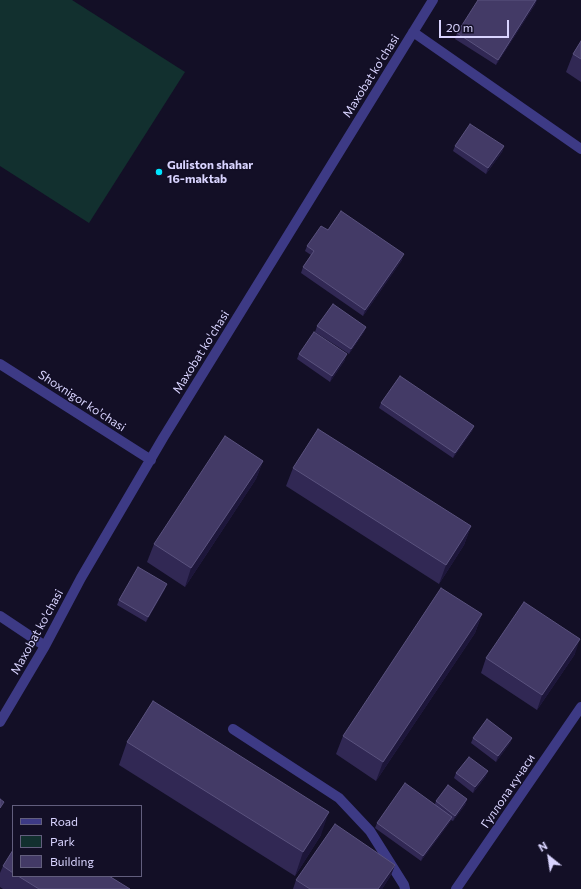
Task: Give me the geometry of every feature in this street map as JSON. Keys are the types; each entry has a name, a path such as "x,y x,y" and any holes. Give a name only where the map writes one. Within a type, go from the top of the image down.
{"street":[{"name":"Maxobat ko'chasi","path":"0,722 45,646 81,578 151,460 433,0"},
{"path":"413,32 581,149"},
{"name":"Shoxnigor ko'chasi","path":"0,364 151,460"},
{"path":"0,616 45,646"},
{"name":"Гуллола кучаси","path":"456,889 581,707"},
{"path":"233,729 338,798 370,831 404,885 405,889"}],"green space":[{"path":"0,0 72,0 185,72 89,223 0,166"}],"building":[{"path":"478,0 536,0 498,60 457,33"},
{"path":"581,41 581,59 573,54"},
{"path":"470,124 504,146 488,168 455,146"},
{"path":"341,211 404,254 365,310 303,267 314,251 307,246 321,226 328,230"},
{"path":"333,304 366,327 351,349 317,326"},
{"path":"314,332 347,354 332,376 299,354"},
{"path":"400,376 474,426 455,453 381,403"},
{"path":"318,429 471,526 446,565 293,468"},
{"path":"225,436 263,461 191,568 154,544"},
{"path":"138,567 167,584 148,617 119,600"},
{"path":"441,588 482,614 383,762 343,736"},
{"path":"524,602 580,639 542,695 486,658"},
{"path":"153,701 329,812 303,852 127,742"},
{"path":"487,719 512,738 498,756 473,738"},
{"path":"469,757 488,771 475,787 456,773"},
{"path":"405,783 452,817 423,856 377,823"},
{"path":"448,785 467,799 455,816 436,801"},
{"path":"0,799 4,802 0,808"},
{"path":"335,824 395,865 378,889 310,889 296,880"},
{"path":"12,852 12,872 3,866"},
{"path":"20,877 111,877 130,889 39,889"}],"place":[{"name":"Guliston shahar 16-maktab","path":"159,172"}]}
